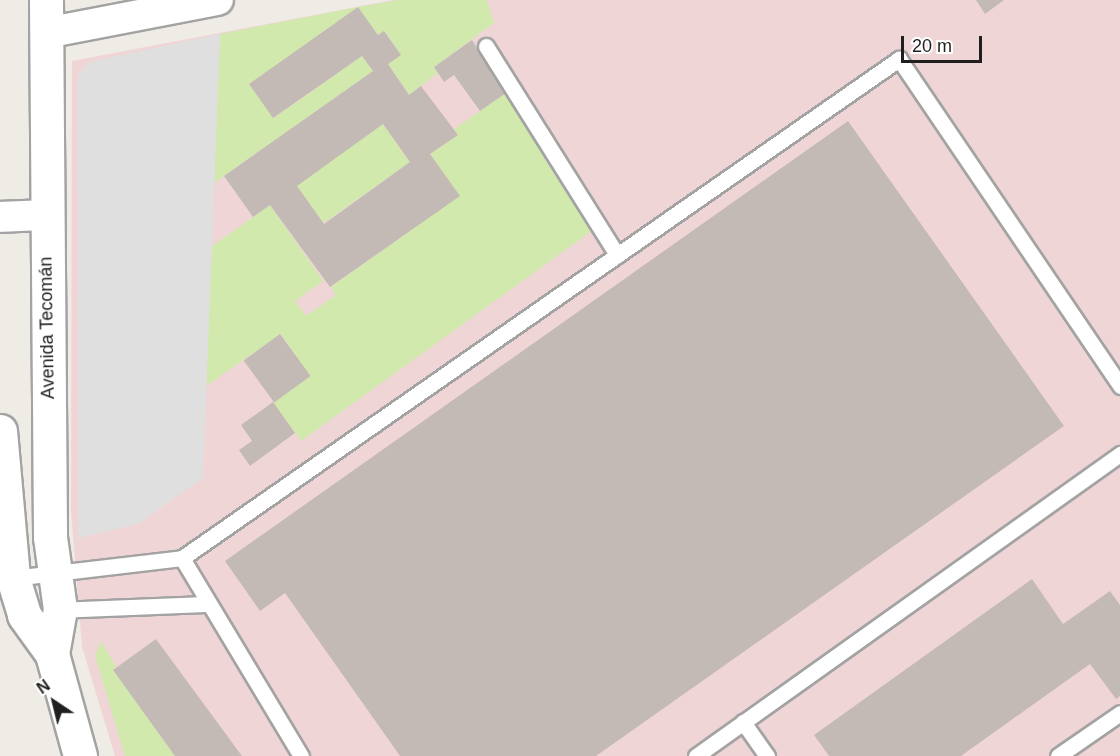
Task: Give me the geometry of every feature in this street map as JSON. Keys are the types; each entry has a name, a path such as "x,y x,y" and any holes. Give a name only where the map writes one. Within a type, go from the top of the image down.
{"street":[{"name":"Avenida Tecomán","path":"46,0 45,215 50,537 60,609 52,654"},
{"path":"46,33 218,0"},
{"path":"0,218 45,215"},
{"name":"Avenida Tecomán","path":"0,431 13,579 24,615 52,654 80,756"}],"lane":[{"path":"486,46 617,255"},
{"path":"13,579 182,558 899,59 1120,386"},
{"path":"696,756 1120,454"},
{"path":"182,558 206,604 301,756"},
{"path":"24,615 60,609 206,604"},
{"path":"1058,756 1120,713"},
{"path":"743,722 767,756"}],"shaded area":[{"path":"393,0 1120,0 1120,756 115,756 82,647 71,511 72,61"},
{"path":"220,34 203,478 138,524 78,538 78,74 90,62"}],"green space":[{"path":"398,0 487,0 494,23 434,67 438,73 409,95 388,64 401,55 385,31 378,35 358,8 249,84 274,118 362,56 373,71 214,183 220,34"},
{"path":"506,93 593,230 301,441 273,402 310,376 281,334 206,386 211,247 270,205 323,281 295,301 306,316 336,295 331,287 459,196 430,154 458,135 454,129"},
{"path":"383,124 410,163 323,223 296,185"},
{"path":"101,641 116,667 113,670 175,756 125,756 95,656"}],"building":[{"path":"976,0 1004,0 985,14"},
{"path":"358,7 378,35 384,31 401,55 388,64 409,95 421,86 458,135 430,154 460,196 330,287 270,205 253,217 224,176 373,71 362,56 273,118 249,84","holes":["383,124 410,162 324,224 297,186"]},
{"path":"472,40 506,93 480,111 454,75 444,82 434,67"},
{"path":"848,121 1064,426 596,756 400,756 285,593 260,611 225,561"},
{"path":"280,334 311,376 274,403 244,360"},
{"path":"273,402 295,433 250,466 239,450 252,441 241,425"},
{"path":"1032,579 1063,624 1110,591 1120,605 1120,696 1116,699 1090,664 961,756 829,756 814,735"},
{"path":"156,639 242,756 175,756 113,670"}]}
